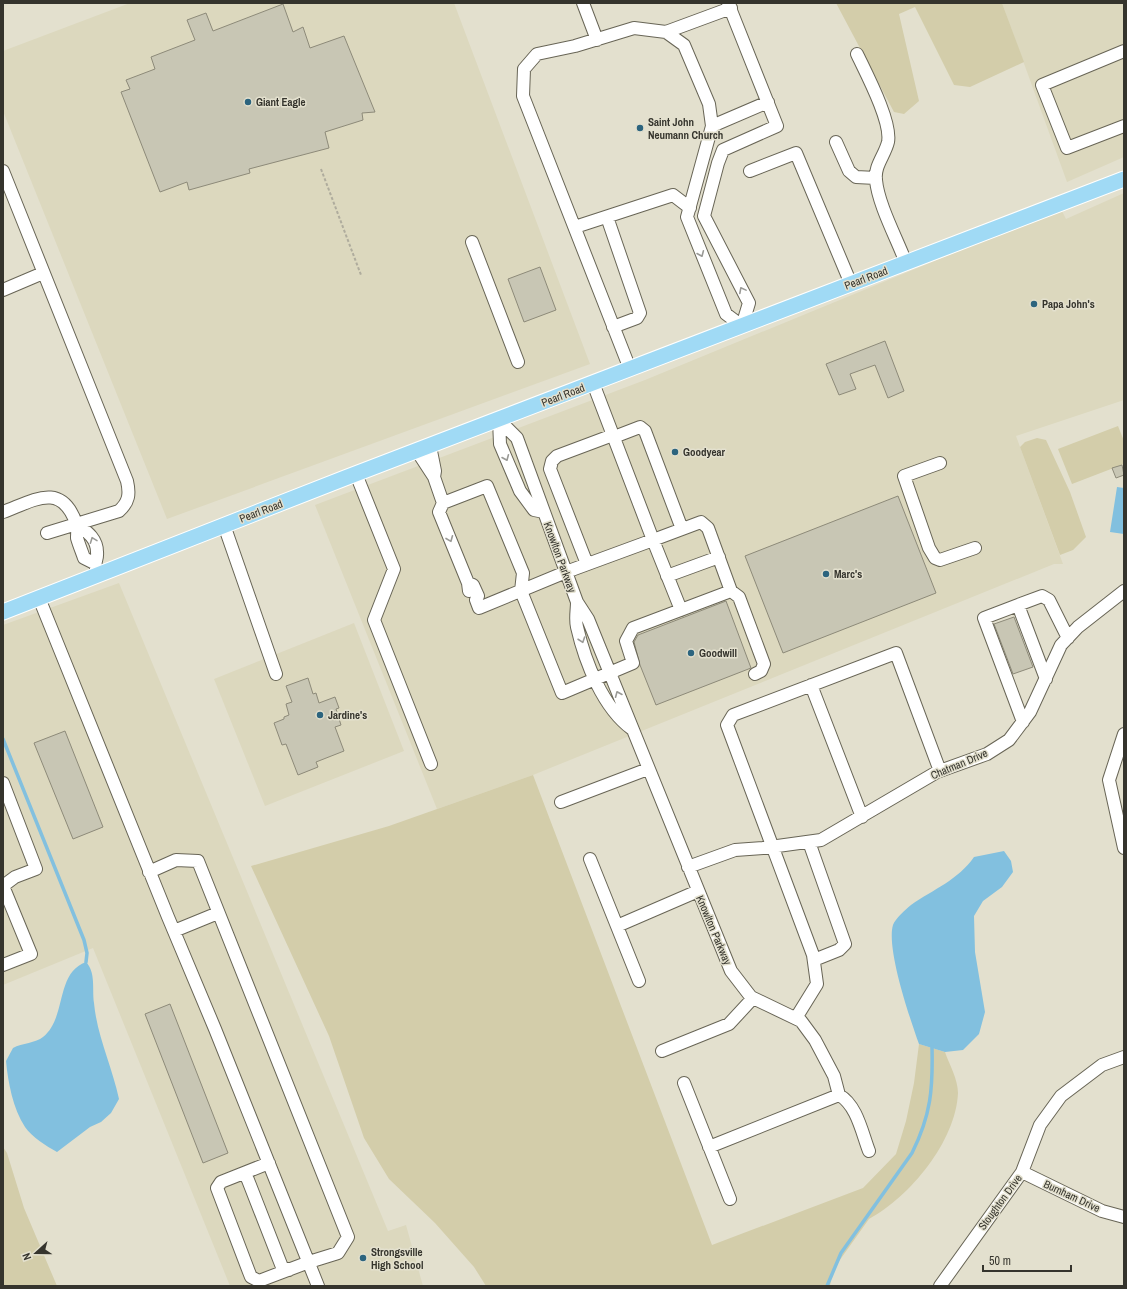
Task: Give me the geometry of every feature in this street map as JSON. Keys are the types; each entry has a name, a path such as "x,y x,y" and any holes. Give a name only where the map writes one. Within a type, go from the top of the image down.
{"main road":[{"name":"Pearl Road","path":"3,612 39,598 96,569 224,525 1124,179"}],"street":[{"path":"583,3 597,40"},
{"path":"574,226 673,195 689,213 726,314 742,326 749,302 704,216 723,150 777,126 730,6 666,32"},
{"path":"630,369 523,96 524,68 537,54 575,46 634,28 666,32 684,45 709,104 712,126 689,213"},
{"path":"1124,51 1042,85 1067,148 1124,126"},
{"path":"856,54 887,125 888,142 878,163 876,178 879,194 906,263"},
{"path":"712,126 768,102"},
{"path":"836,142 849,172 856,177 876,178"},
{"path":"750,171 796,153 851,284"},
{"path":"3,171 127,481 130,492 127,504 119,511 47,533"},
{"path":"689,213 704,216"},
{"path":"606,217 640,314 636,318 613,327"},
{"path":"472,242 518,362"},
{"path":"3,290 43,273"},
{"path":"593,383 681,610"},
{"name":"Knowlton Parkway","path":"499,420 500,444 520,490 534,510 544,512"},
{"name":"Knowlton Parkway","path":"499,420 517,438 542,501 544,512 577,602 588,619 731,971 754,998 801,1021 815,1040 834,1076 839,1095"},
{"path":"587,564 550,469 550,465 557,456 640,427 645,431 682,529"},
{"path":"423,449 443,503 439,512 468,583 473,585 478,596 478,604 521,591 566,572 701,522 708,528 731,591 739,597 764,664 761,671 755,674"},
{"path":"940,463 904,476 929,548 935,558 940,560 975,548"},
{"path":"356,474 394,569 374,620 431,764"},
{"path":"443,503 487,486 523,573 521,591 562,693 633,663 626,641 633,628 731,591"},
{"path":"3,512 42,497 52,496 65,503 76,524 78,539 84,558 96,569"},
{"path":"224,525 276,674"},
{"path":"667,576 719,557"},
{"name":"Chatman Drive","path":"688,867 735,850 773,847 821,840 940,771 987,754 1009,740 1030,712 1061,645 1078,627 1124,591"},
{"path":"1023,722 984,618 1042,596 1049,600 1068,638"},
{"path":"39,598 318,1286"},
{"name":"Knowlton Parkway","path":"577,602 577,626 595,679 609,705 620,720 633,730"},
{"path":"1018,605 1046,679"},
{"path":"796,1018 817,984 814,960 727,725 733,715 896,653 940,771"},
{"path":"811,685 862,817"},
{"path":"1124,734 1109,780 1124,848"},
{"path":"562,802 648,769"},
{"path":"3,783 36,869 15,877 3,886 31,954 3,965"},
{"path":"809,842 845,944 839,950 814,960"},
{"path":"590,859 639,981"},
{"path":"149,872 176,860 198,861 348,1237 338,1253 309,1262 259,1281 251,1278 217,1188 221,1182 269,1163"},
{"path":"617,926 698,891"},
{"path":"174,931 218,913"},
{"path":"662,1051 729,1024 754,998"},
{"name":"Stoughton Drive","path":"940,1286 1022,1172 1040,1125 1061,1096 1102,1065 1124,1057"},
{"path":"684,1083 730,1199"},
{"path":"709,1147 839,1095 847,1099 852,1106 869,1151"},
{"path":"249,1171 247,1173 248,1180 282,1267 289,1270"},
{"name":"Burnham Drive","path":"1022,1172 1102,1211 1124,1217"}],"path":[{"path":"321,169 361,275"}],"shaded area":[{"path":"130,3 454,3 590,364 167,519 3,111 3,51"},
{"path":"836,3 1002,3 1024,62 970,87 954,85 915,7 899,14 919,101 904,114 894,112"},
{"path":"1002,3 1124,3 1124,157 1067,182"},
{"path":"1124,193 1124,400 1016,436 1063,564 1054,564 533,775 437,809 315,505 645,380 1061,209 1066,219"},
{"path":"1118,426 1124,441 1124,464 1072,484 1058,449"},
{"path":"1037,438 1046,440 1070,492 1086,537 1073,550 1060,555 1020,447 1025,442"},
{"path":"119,583 388,1231 406,1225 423,1286 230,1286 93,948 3,985 3,625"},
{"path":"354,623 404,751 265,806 214,679"},
{"path":"533,775 712,1245 863,1188 896,1154 906,1121 914,1083 919,1044 945,1052 958,1088 955,1111 949,1130 940,1148 915,1182 900,1197 869,1219 832,1271 830,1286 486,1286 474,1267 435,1223 389,1179 364,1138 329,1036 251,866 389,826"},
{"path":"3,1147 7,1153 24,1208 57,1286 3,1286"}],"water":[{"path":"1117,487 1124,488 1124,534 1110,532"},
{"path":"1004,851 1011,861 1013,872 1002,887 983,901 974,916 975,952 985,1012 979,1034 963,1050 945,1052 919,1044 905,1001 896,966 893,950 893,925 898,917 909,907 961,872 974,857"},
{"path":"86,962 92,976 98,1027 119,1099 111,1113 101,1122 90,1127 57,1152 31,1134 21,1120 12,1095 6,1061 13,1048 40,1039 50,1029 70,976 76,968"}],"building":[{"name":"Giant Eagle","path":"283,4 293,32 303,27 310,48 344,36 375,112 362,113 363,120 325,132 329,148 249,169 250,173 189,190 187,182 160,192 121,92 130,89 126,80 155,69 151,57 195,40 187,20 206,13 213,31"},
{"path":"540,267 556,310 524,322 508,279"},
{"path":"885,341 904,391 888,398 875,365 850,374 856,389 839,395 826,364"},
{"path":"1122,465 1124,475 1116,478 1112,468"},
{"path":"898,496 936,593 783,653 745,556"},
{"name":"Goodwill","path":"726,601 751,668 656,705 640,665 634,642 638,635"},
{"path":"1014,617 1033,667 1013,674 994,624"},
{"path":"308,678 313,694 316,693 319,703 335,697 339,708 336,709 341,725 335,727 344,751 316,762 318,767 298,775 286,744 282,745 274,723 289,715 286,704 292,702 286,686"},
{"path":"65,731 103,827 73,839 34,743"},
{"path":"170,1004 228,1153 203,1163 145,1014"}],"waterway":[{"path":"3,739 84,940 87,953 86,962"},
{"path":"827,1286 841,1253 912,1153 923,1126 930,1102 932,1047"}],"place":[{"name":"Giant Eagle","path":"248,102"},
{"name":"Saint John Neumann Church","path":"640,128"},
{"name":"Papa John's","path":"1034,304"},
{"name":"Goodyear","path":"675,452"},
{"name":"Marc's","path":"826,574"},
{"name":"Goodwill","path":"691,653"},
{"name":"Jardine's","path":"320,715"},
{"name":"Strongsville High School","path":"363,1258"}]}
